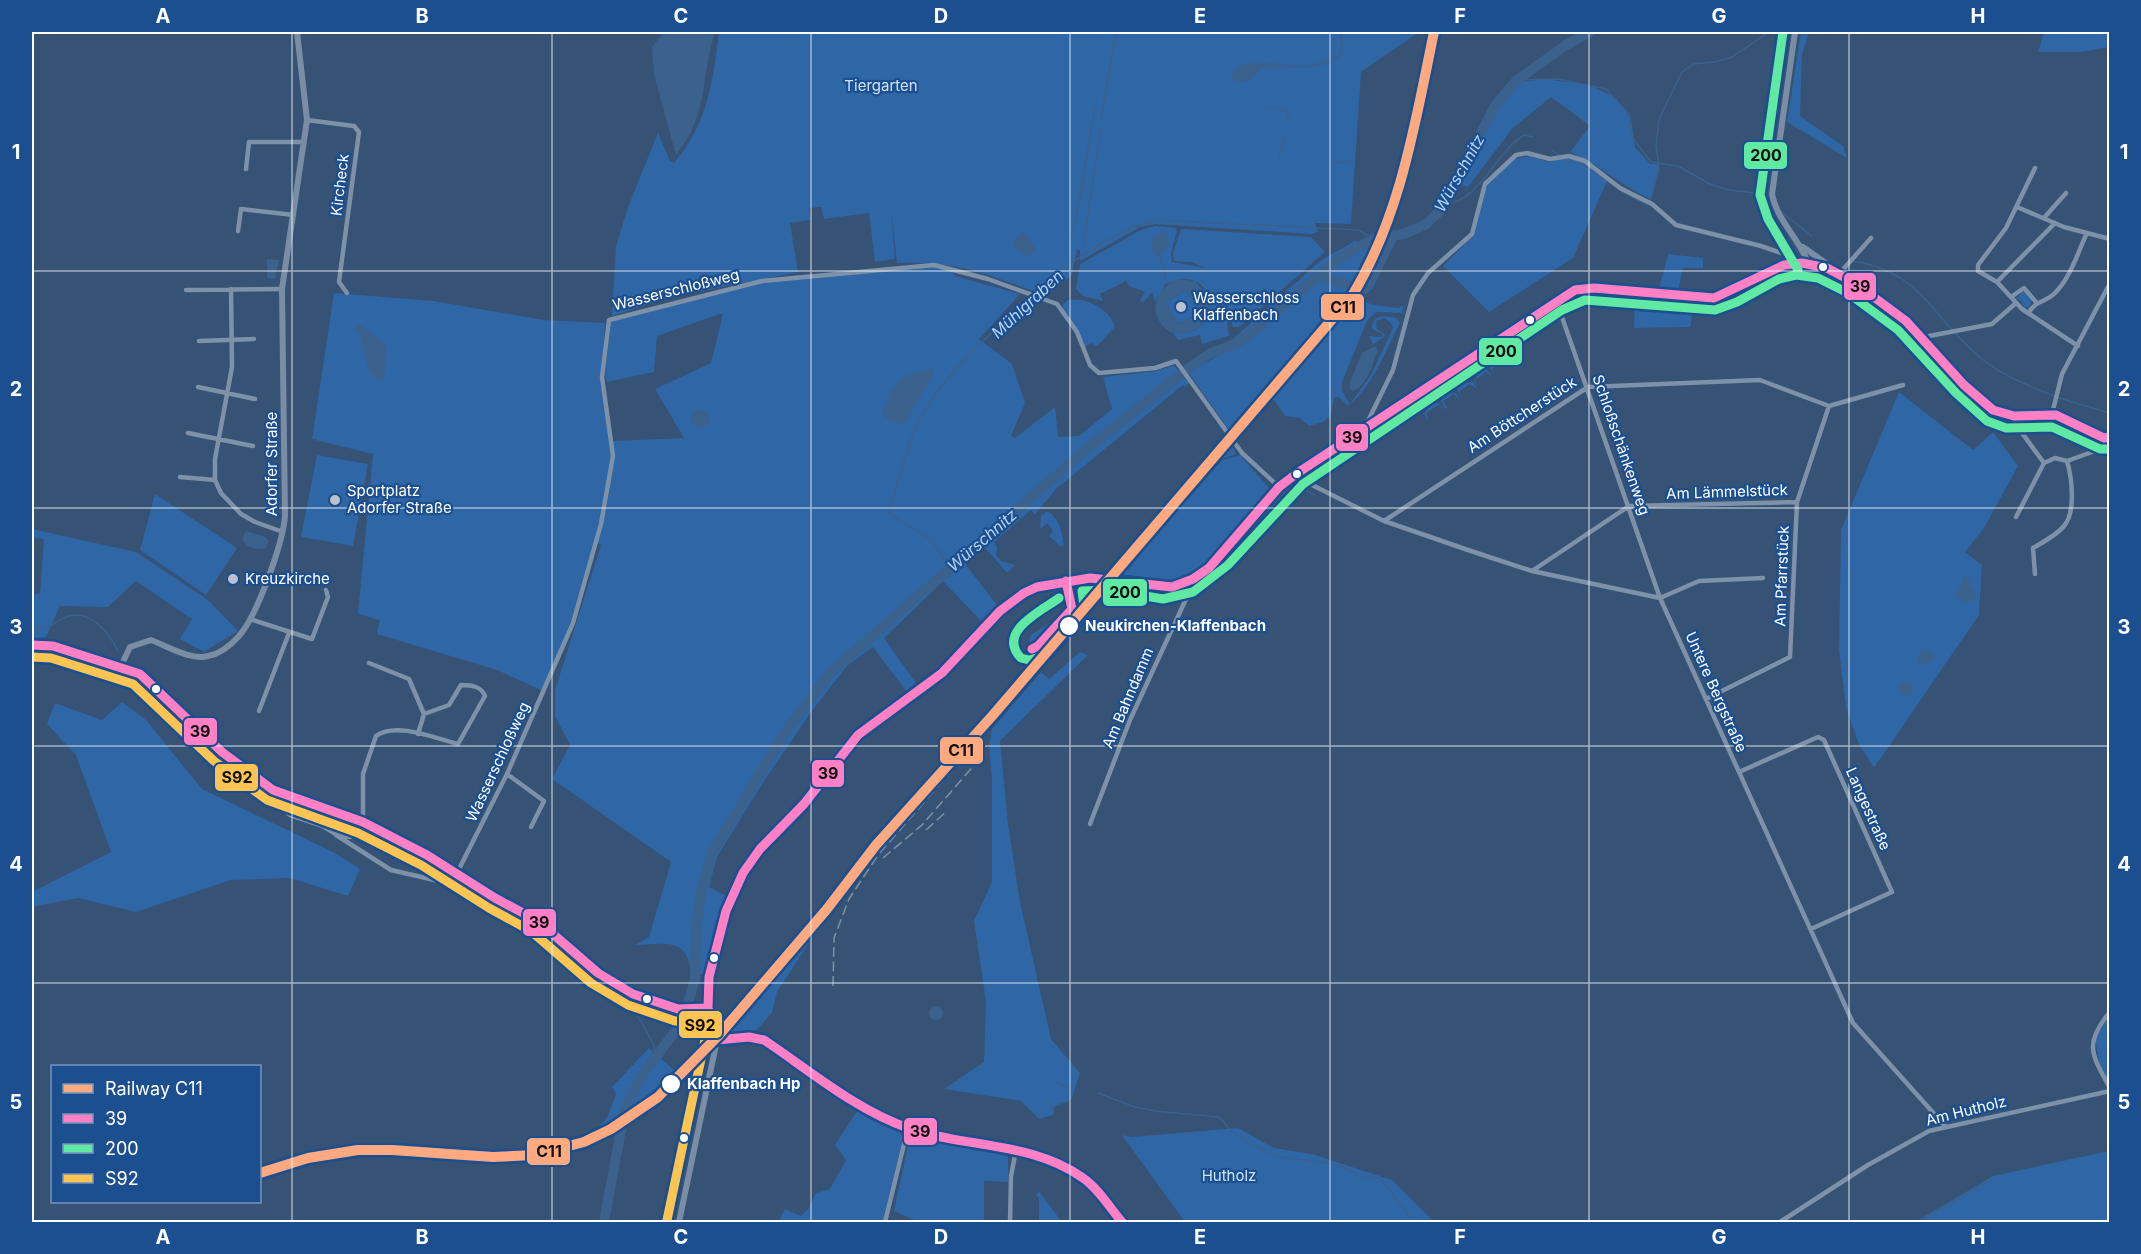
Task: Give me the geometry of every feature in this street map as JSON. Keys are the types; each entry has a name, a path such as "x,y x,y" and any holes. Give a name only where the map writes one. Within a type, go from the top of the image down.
{"street":[{"name":"Adorfer Straße","path":"121,666 130,647 151,640 196,657 207,657 234,641 250,619 283,532 285,505 282,289 307,120 297,32"},
{"path":"1795,32 1772,194 1781,218 1803,247 1829,265 1836,273 1898,314 1924,337 1956,377 1995,411 2011,418 2052,414 2107,438 2106,447 2109,458"},
{"name":"Kircheck","path":"307,120 354,126 359,132 339,282 347,293"},
{"path":"246,170 249,142 304,142"},
{"path":"1365,428 1393,370 1413,295 1428,273 1472,234 1485,184 1516,155 1527,153 1550,159 1585,161 1620,188 1652,204 1676,225 1761,246 1790,256 1797,264"},
{"path":"2035,168 2006,228 1978,265 1978,271 1997,282 2016,303 2078,346"},
{"path":"2044,218 2066,193"},
{"path":"2017,207 2086,235 2109,239"},
{"path":"238,231 241,209 294,216"},
{"path":"1997,282 2055,223"},
{"path":"2029,312 2036,302 2051,296 2061,285 2086,235"},
{"path":"1836,273 1871,238"},
{"path":"1803,247 1809,265"},
{"path":"679,1222 717,1040 708,1008 709,977 726,911 743,873 760,849 804,804 867,725 942,673 1012,602 1037,587 1066,581 1111,578 1172,586 1186,582 1209,568 1279,487 1296,474 1556,300 1575,290 1584,288 1714,298 1728,295 1771,270 1797,264 1836,273"},
{"name":"Wasserschloßweg","path":"457,873 507,774 573,623 604,513 613,456 602,377 609,320 762,280 934,265 1033,293 1058,304 1077,332 1090,365 1099,374 1155,368 1178,362 1242,453 1279,487"},
{"path":"2052,414 2062,374 2109,283"},
{"path":"2011,297 2024,288 2036,302"},
{"path":"231,289 232,339 228,393 215,459 214,480 221,494 241,514 255,522 283,532"},
{"path":"186,290 282,289"},
{"name":"Schloßschänkenweg","path":"1556,300 1660,598"},
{"path":"1924,337 1992,324 2016,303"},
{"path":"199,341 254,339"},
{"name":"Am Böttcherstück","path":"1384,521 1588,387 1760,380 1829,406"},
{"path":"1829,406 1903,385"},
{"path":"198,387 255,399"},
{"name":"Am Pfarrstück","path":"1706,699 1790,657 1797,502 1829,406"},
{"path":"2011,418 2044,463"},
{"path":"188,433 253,446"},
{"path":"2016,517 2044,463 2055,458 2067,461 2106,447"},
{"path":"2035,574 2033,548 2064,527 2071,515 2070,471 2067,461"},
{"path":"1296,474 1312,485 1384,521 1532,571 1660,598 1699,581 1763,578"},
{"path":"180,477 214,480"},
{"name":"Am Lämmelstück","path":"1629,506 1797,502"},
{"path":"1532,571 1629,506"},
{"name":"Am Bahndamm","path":"1090,824 1130,720 1186,599 1186,582"},
{"path":"250,619 312,639 328,597 326,590"},
{"name":"Untere Bergstraße","path":"1660,598 1853,1023 1945,1126"},
{"path":"259,711 289,633"},
{"path":"32,645 53,646 121,666 150,681 222,752 273,790 363,825 457,873 495,898 538,921 610,981 643,999 678,1009 708,1008"},
{"path":"369,663 410,679 424,714 418,734"},
{"path":"334,833 350,837 358,834 363,825 363,774 376,736 388,730 418,734 459,744 485,696 483,691 473,685 461,685 449,705 424,714"},
{"name":"Langestraße","path":"1739,772 1818,737 1824,740 1892,892 1811,929"},
{"path":"507,774 544,801 531,827"},
{"path":"273,790 273,801 290,815 323,826 391,870 443,882 467,891 491,906 495,898"},
{"path":"2109,1012 2097,1028 2091,1042 2093,1056 2109,1089"},
{"path":"717,1040 749,1037 764,1040 858,1103 908,1128 1047,1158 1071,1169 1085,1179 1122,1222"},
{"name":"Am Hutholz","path":"1780,1222 1868,1165 1929,1131 2109,1089"},
{"path":"885,1222 908,1128"},
{"path":"1010,1222 1011,1176 1016,1150"}],"green space":[{"name":"Tiergarten","path":"719,32 1419,32 1361,72 1351,224 1315,223 1318,232 1311,234 1155,224 1140,227 1080,261 1080,251 1077,249 1072,275 1050,292 1041,294 971,270 937,264 897,263 891,210 895,259 875,262 869,213 824,219 821,207 809,208 811,220 790,223 798,272 667,298 612,316 616,246 628,207 658,133 670,161 674,163 695,133 707,101"},
{"path":"1801,32 1809,32 1802,55 1800,116 1843,146 1847,158 1787,122"},
{"path":"2044,32 2109,32 2109,47 2081,52 2038,52"},
{"path":"1545,79 1589,85 1615,97 1631,119 1635,147 1650,164 1660,164 1650,199 1570,152 1590,126 1551,97 1512,129 1468,187 1458,184 1496,110 1519,82"},
{"path":"1530,156 1548,162 1572,156 1585,161 1608,179 1573,258 1489,312 1443,266 1474,235 1486,184 1511,160"},
{"path":"1155,226 1175,228 1177,231 1171,253 1172,262 1206,268 1191,262 1174,261 1173,253 1181,229 1311,237 1325,252 1239,327 1233,327 1231,321 1227,323 1229,336 1202,344 1200,335 1178,340 1173,333 1193,331 1206,318 1209,300 1201,285 1194,280 1182,279 1166,284 1155,302 1152,292 1143,303 1140,300 1145,292 1129,286 1126,281 1100,294 1103,301 1083,296 1076,289 1080,264 1141,230"},
{"path":"1355,241 1362,243 1317,274 1234,342 1233,339 1320,261"},
{"path":"1374,243 1380,243 1350,295 1231,433 1188,372 1242,343 1340,261"},
{"path":"1668,254 1703,258 1703,268 1683,268 1678,291 1659,289"},
{"path":"934,266 951,270 955,276 1020,294 979,339 1012,364 1025,403 1011,436 1015,438 1055,407 1058,437 1079,436 1112,409 1103,377 1156,371 1174,365 1189,383 1185,387 1183,385 1056,489 1035,514 1031,510 994,542 997,547 996,555 1001,561 1015,565 1007,573 982,544 963,561 997,605 981,621 943,581 884,638 918,686 907,692 873,647 847,666 811,712 762,784 717,857 709,887 727,896 708,953 704,974 691,974 689,962 680,948 664,944 635,945 649,937 671,862 552,779 570,745 555,716 555,690 601,545 598,543 608,500 613,462 585,578 566,635 543,691 497,670 377,634 380,620 358,614 373,454 312,439 334,293 434,301 544,320 605,323 602,377 613,441 684,438 655,389 711,363 723,313 657,336 654,372 607,382 605,375 611,321 757,283 797,275"},
{"path":"1186,290 1200,309 1199,313 1178,324 1165,303"},
{"path":"2024,291 2032,300 2029,307 2024,307 2016,298"},
{"path":"1635,295 1695,301 1690,327 1634,328"},
{"path":"1354,298 1388,307 1399,308 1404,305 1402,313 1376,312 1367,321 1342,382 1342,391 1350,404 1371,375 1393,328 1391,323 1384,318 1376,321 1377,329 1386,335 1373,345 1369,336 1381,337 1383,334 1372,329 1372,324 1376,318 1387,316 1396,318 1400,323 1365,389 1357,398 1348,406 1339,397 1334,398 1331,415 1323,422 1309,426 1300,418 1285,416 1274,400 1268,402 1243,429"},
{"path":"1068,300 1090,302 1103,310 1112,321 1115,327 1097,346 1091,343 1085,347 1062,309 1063,304"},
{"path":"1496,348 1497,351 1493,354 1498,361 1504,359 1508,366 1503,361 1492,369 1494,377 1490,366 1494,363 1489,357 1485,359 1483,357"},
{"path":"1479,359 1481,362 1477,365 1482,372 1486,369 1493,378 1486,372 1475,380 1478,388 1474,381 1478,375 1473,369 1469,371 1467,368"},
{"path":"1463,371 1465,374 1461,377 1465,383 1473,382 1477,389 1470,384 1459,391 1462,399 1457,389 1461,386 1456,379 1452,382 1450,379"},
{"path":"1446,381 1448,384 1445,387 1449,394 1456,393 1460,400 1454,394 1443,401 1447,408 1445,409 1441,400 1444,397 1440,390 1436,393 1434,390"},
{"path":"1430,392 1432,395 1428,398 1433,404 1437,402 1444,410 1438,405 1426,413 1429,421 1424,414 1428,408 1424,401 1420,404 1418,401"},
{"path":"1899,392 1973,450 1993,432 2018,466 1984,528 1965,552 1982,565 1979,615 1874,768 1858,742 1846,707 1839,650 1841,530"},
{"path":"1231,444 1236,454 1222,459 1134,559 1127,574 1135,560 1222,460 1240,455 1270,489 1238,529 1212,557 1187,575 1158,581 1119,575"},
{"name":"Sportplatz Adorfer Straße","path":"317,455 368,464 353,546 301,537"},
{"path":"155,494 237,548 206,595 140,550"},
{"path":"1047,511 1058,522 1064,546 1060,546 1049,536 1053,532 1048,523 1040,529 1041,516"},
{"path":"32,529 136,552 208,600 238,631 204,652 180,639 192,619 136,581 108,607 60,606 46,637 32,638 32,595 40,593 44,539 32,537"},
{"path":"1103,581 1084,605 1081,602 1083,595 1077,593 1078,584"},
{"path":"1055,620 1057,622 1037,644 1030,644 1029,639 1032,634"},
{"path":"1080,652 1088,655 1000,741 1008,824 1020,902 1051,1039 1080,1073 1071,1100 1054,1107 1053,1115 1039,1119 1021,1101 944,1089 984,1062 986,1002 974,921 992,882 992,780 989,746 992,729 1041,672 1049,679"},
{"path":"122,702 146,720 202,789 333,852 360,869 348,896 290,878 231,880 136,912 78,898 32,907 32,892 111,852 76,755 47,724 55,703 102,720"},
{"path":"820,926 777,992 772,1013 757,1030 727,1033"},
{"path":"2109,1017 2109,1084 2099,1062 2095,1038"},
{"path":"649,1048 675,1071 631,1111 599,1126 607,1118 616,1094 612,1087"},
{"path":"859,1108 898,1128 903,1138 883,1222 778,1222 785,1209 801,1216 809,1208 816,1193 830,1189 846,1160 835,1145"},
{"name":"Hutholz","path":"1238,1128 1274,1148 1312,1154 1392,1180 1434,1222 1185,1222 1122,1135 1131,1137"},
{"path":"914,1133 1008,1154 1008,1182 984,1181 984,1222 919,1222 894,1211 910,1135"},
{"path":"2109,1151 2109,1222 1915,1222 1993,1176"},
{"path":"1040,1192 1062,1222 1039,1222 1039,1199 1036,1194"}],"shaded area":[{"path":"664,32 715,32 699,110 687,139 676,155 654,75 652,47"},
{"path":"1341,32 1343,53 1335,60 1326,64 1305,67 1263,66 1244,82 1235,81 1230,76 1239,67 1251,63 1316,65 1330,62 1342,53"},
{"path":"1099,82 1082,196 1071,239"},
{"path":"1023,230 1036,249 1027,258 1012,244"},
{"path":"1166,231 1169,245 1159,256 1154,254 1151,245 1153,237"},
{"path":"267,259 279,260 275,279 267,278"},
{"path":"1177,279 1195,281 1209,296 1209,313 1200,326 1194,330 1187,333 1170,332 1158,319 1156,304 1158,297 1169,284","holes":["1186,290 1200,309 1199,313 1178,324 1165,303"]},
{"path":"359,324 386,345 384,381 376,380 368,368 361,336 355,328"},
{"path":"1375,346 1378,350 1368,374 1361,385 1352,391 1349,387 1350,382 1362,353"},
{"path":"934,369 935,371 906,421 897,424 883,416 893,390 902,379"},
{"path":"700,410 706,413 709,419 706,425 700,428 694,425 691,419 694,413"},
{"path":"246,531 266,537 269,542 266,548 256,549 246,545 242,539"},
{"path":"1965,576 1971,579 1970,585 1976,591 1974,599 1966,603 1955,596"},
{"path":"1921,649 1934,654 1934,659 1927,664 1917,663"},
{"path":"1903,682 1909,682 1913,689 1909,696 1903,696 1899,692 1899,686"},
{"path":"936,1006 941,1008 943,1013 941,1018 936,1020 931,1018 929,1013 931,1008"}],"waterway":[{"path":"1101,119 1116,32"},
{"path":"1310,66 1339,56 1342,49 1340,32"},
{"name":"Würschnitz","path":"604,1222 625,1108 642,1075 683,1021 695,979 696,930 701,893 713,851 786,731 830,673 1089,447 1193,365 1209,354 1240,342 1338,259 1373,239 1403,234 1425,225 1441,210 1496,104 1517,80 1566,45 1590,32"},
{"name":"Mühlgraben","path":"1650,201 1659,170 1656,146 1659,119 1682,72 1694,64 1716,62 1732,57 1769,32"},
{"path":"1262,67 1299,67"},
{"path":"1517,80 1558,79 1606,89 1629,114 1632,137 1651,162 1678,166 1710,184 1729,190 1754,193 1771,205"},
{"path":"1262,108 1285,109 1291,123"},
{"path":"1083,247 1101,128"},
{"path":"1279,157 1285,135"},
{"name":"Mühlgraben","path":"1444,205 1468,195 1513,143 1524,135 1533,137"},
{"name":"Mühlgraben","path":"1552,150 1559,155"},
{"name":"Mühlgraben","path":"1563,158 1568,162 1581,163 1613,185"},
{"path":"1334,163 1353,161"},
{"name":"Mühlgraben","path":"1621,191 1647,205"},
{"path":"1780,211 1812,236"},
{"name":"Mühlgraben","path":"1033,294 1060,271 1106,240 1156,220 1359,230 1373,239"},
{"path":"1318,276 1364,289 1369,285 1393,236"},
{"path":"1159,256 1164,268 1166,284"},
{"path":"1852,261 1875,266 1908,284 1983,360 2012,378 2054,396"},
{"name":"Mühlgraben","path":"950,568 931,540 889,513 907,450 925,410 951,374 1029,297"},
{"path":"2059,398 2110,413"},
{"path":"1218,566 1287,490 1296,486 1315,495"},
{"path":"1198,587 1211,573"},
{"path":"32,628 48,627 66,617 83,616 98,624 118,651"},
{"path":"276,800 282,805"},
{"path":"288,810 315,819 337,831"},
{"path":"461,880 490,900"},
{"path":"525,918 545,932 603,985"},
{"path":"610,989 630,1002 654,1045 655,1057"},
{"path":"1047,1101 1051,1107 1068,1100 1072,1090 1054,1081"},
{"path":"1098,1093 1135,1107 1218,1117 1240,1137 1273,1154 1331,1163 1341,1166 1358,1177 1380,1178 1407,1213 1419,1222"},
{"path":"1918,1222 1992,1179"}],"railway":[{"path":"833,986 834,938 849,899 878,855 997,719"},
{"path":"883,858 922,825 983,755"},
{"path":"926,830 947,811"}],"rail line":[{"name":"C11","path":"261,1173 308,1158 358,1150 493,1157 534,1155 584,1142 611,1129 658,1097 719,1035 827,909 876,845 993,715 1352,296 1369,265 1394,201 1413,134 1434,32"}],"transit line":[{"name":"200","path":"1783,32 1760,195 1768,219 1798,270"},
{"name":"39","path":"717,1040 708,1008 709,977 726,911 743,873 760,849 804,804 858,735 942,673 1000,611 1024,593 1037,587 1090,578 1172,587 1193,579 1209,568 1279,487 1296,474 1575,290 1594,288 1714,298 1784,265 1802,263 1827,268 1855,283 1906,321 1964,385 1993,410 2014,416 2056,415 2104,438 2110,437"},
{"name":"200","path":"1059,598 1032,616 1017,631 1014,639 1015,648 1021,658 1029,660 1045,656 1081,617 1084,606 1082,591 1110,590 1163,599 1193,592 1228,565 1303,484 1562,310 1585,300 1715,310 1737,302 1779,279 1796,275 1818,278 1848,293 1898,330 1956,393 1987,421 2006,428 2052,427 2100,449 2110,449"},
{"name":"39","path":"1032,649 1038,646 1072,609 1066,581"},
{"name":"39","path":"32,645 53,646 140,674 222,752 273,790 363,822 427,855 495,898 538,921 598,973 633,994 678,1009 708,1008"},
{"name":"S92","path":"32,657 51,658 133,684 214,761 267,800 358,833 421,865 489,908 531,931 591,983 628,1005 675,1021 699,1020 705,1040 667,1220"},
{"name":"39","path":"717,1040 749,1037 764,1040 851,1100 908,1128 952,1139 1020,1151 1063,1166 1094,1187 1122,1222"}],"place":[{"name":"Wasserschloss Klaffenbach","path":"1181,307"},
{"name":"Sportplatz Adorfer Straße","path":"335,500"},
{"name":"Kreuzkirche","path":"233,579"},
{"name":"Neukirchen-Klaffenbach","path":"1069,626"},
{"name":"Klaffenbach Hp","path":"671,1084"}]}
